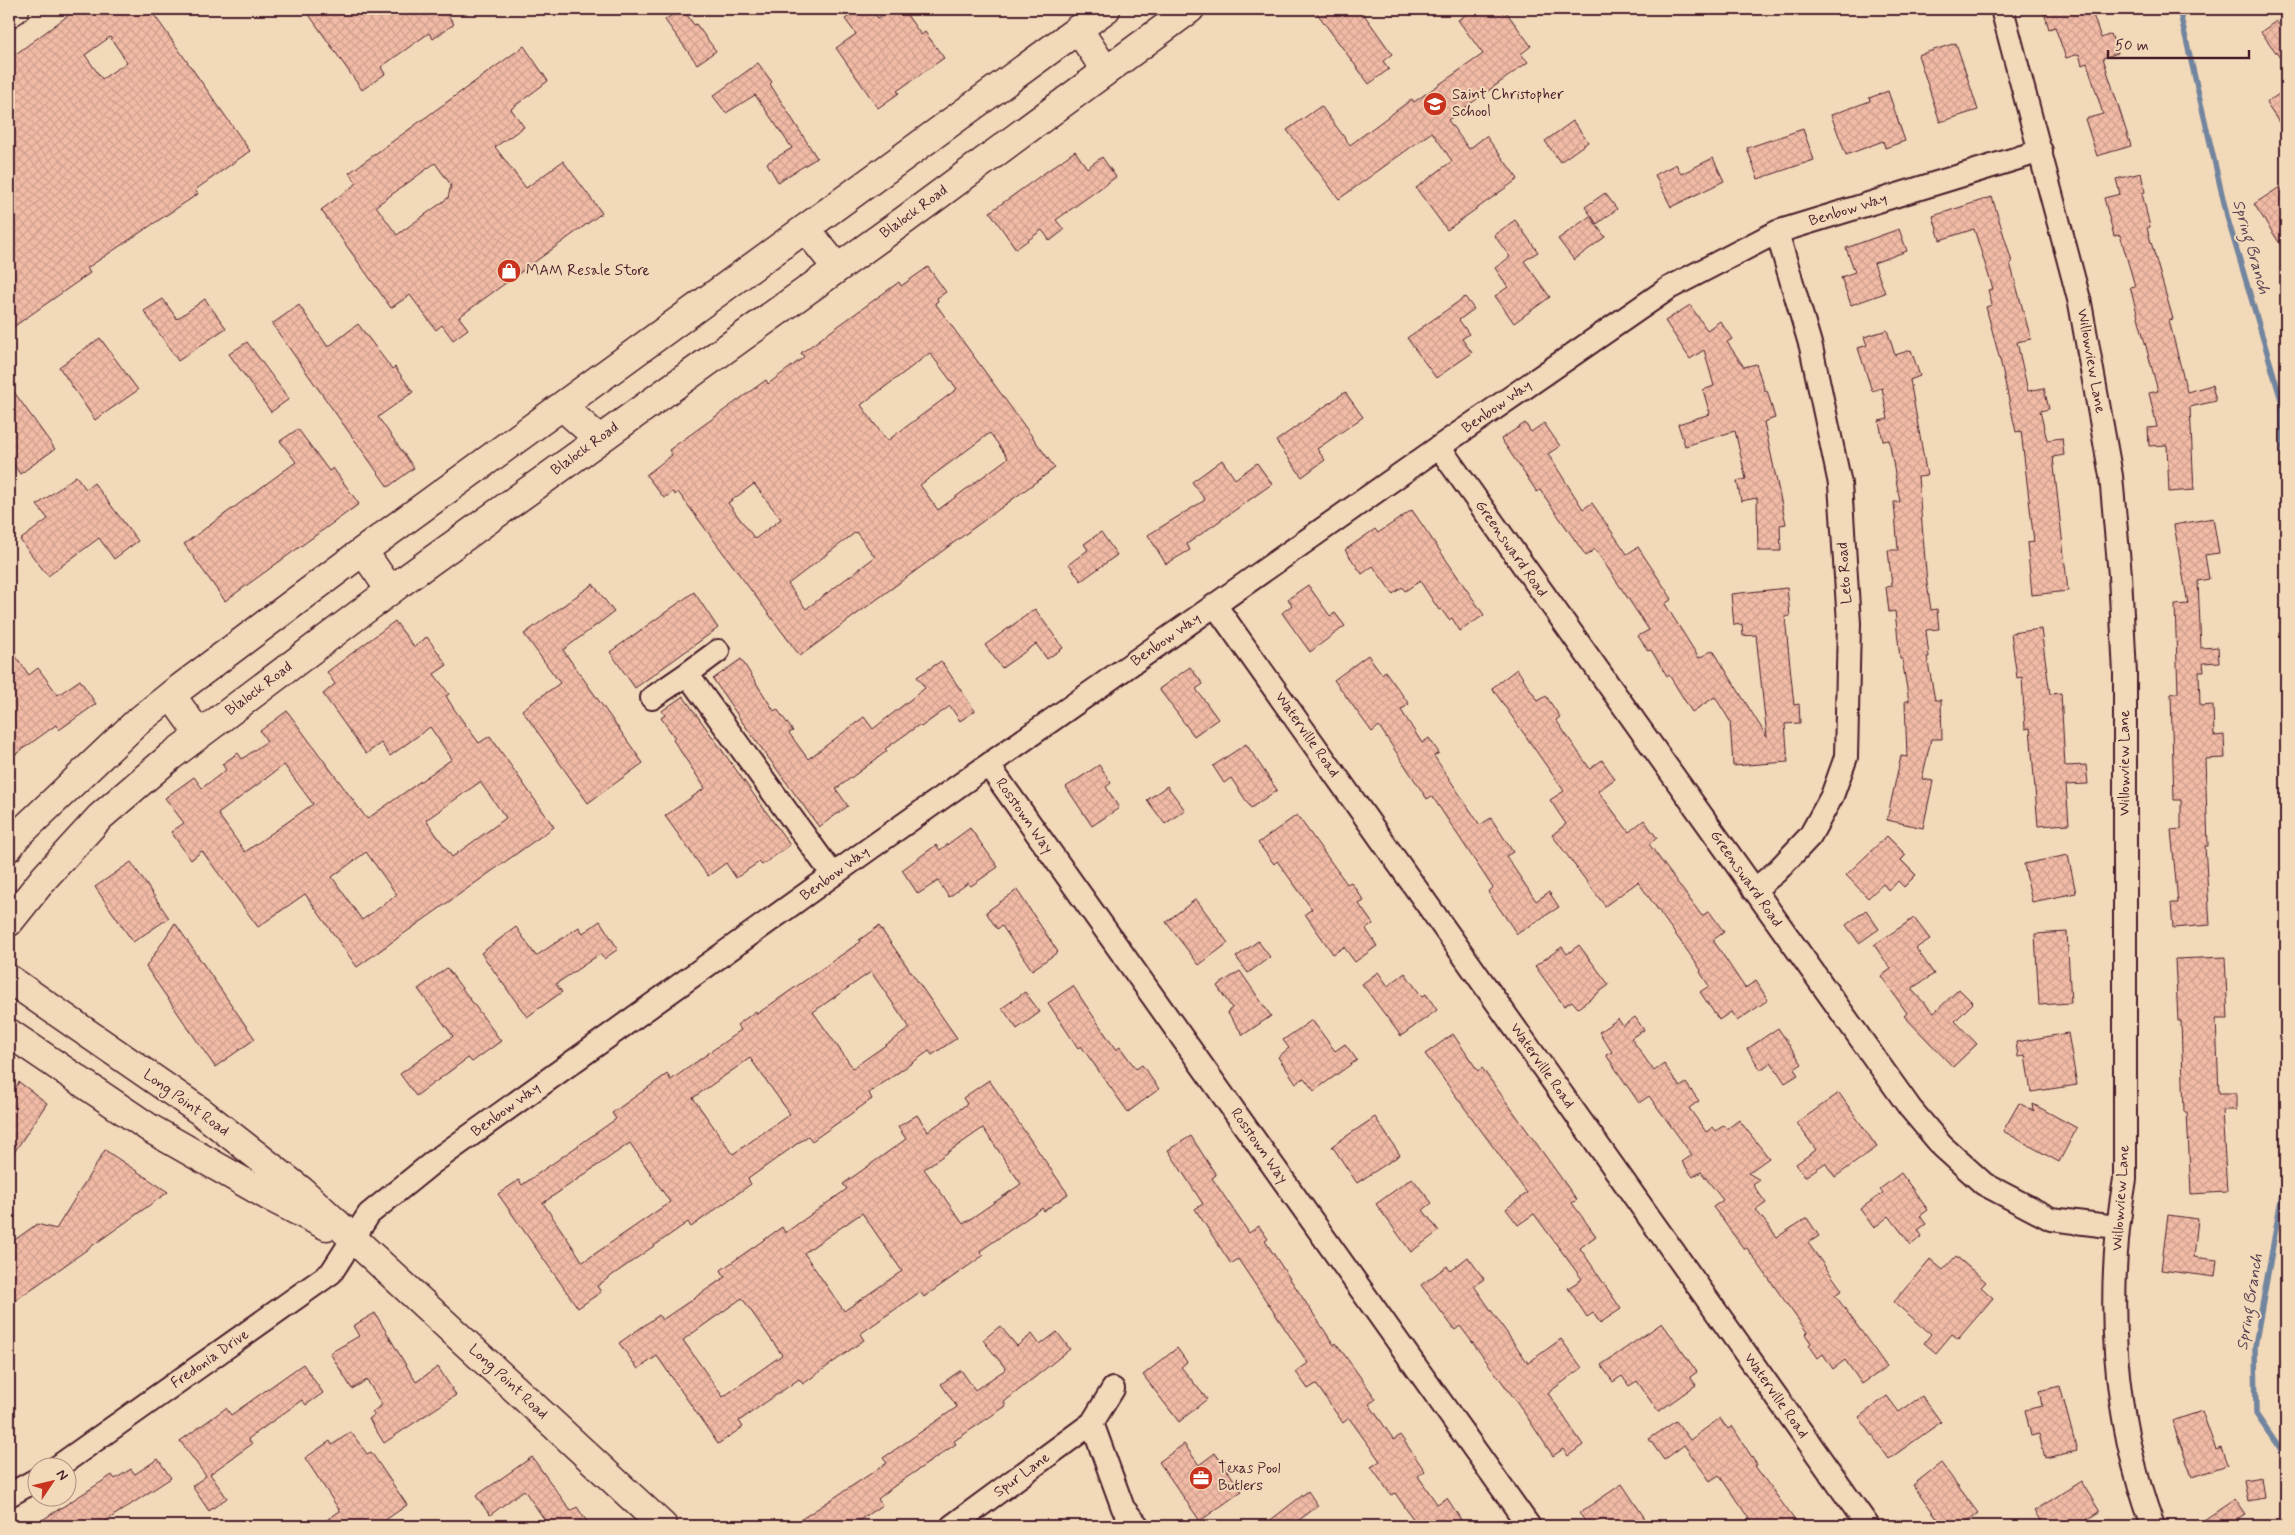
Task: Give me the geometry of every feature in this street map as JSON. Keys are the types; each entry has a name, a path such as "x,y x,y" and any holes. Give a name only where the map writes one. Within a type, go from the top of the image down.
{"main road":[{"path":"9,13 15,9"},
{"path":"9,847 16,837 136,722 171,695 362,552 1106,9"},
{"name":"Blalock Road","path":"9,922 45,877 100,817 199,734 390,590 837,268 1190,9"},
{"path":"1078,29 1106,71"},
{"path":"806,229 837,268"},
{"path":"563,407 599,439"},
{"path":"362,552 390,590"},
{"path":"171,695 199,734"},
{"name":"Long Point Road","path":"9,979 200,1111 303,1192 663,1526"},
{"name":"Long Point Road","path":"9,1033 151,1129 270,1197 353,1239"}],"street":[{"name":"Willowview Lane","path":"2002,9 2080,303 2111,476 2120,575 2125,674 2125,1179 2117,1227 2114,1317 2120,1400 2139,1488 2153,1526"},
{"name":"Benbow Way","path":"353,1239 369,1214 432,1163 1215,605 1669,288 1777,232 2041,151"},
{"name":"Leto Road","path":"1754,890 1776,872 1810,836 1832,796 1846,757 1849,623 1840,484 1811,347 1777,232"},
{"name":"Greensward Road","path":"1439,447 1910,1108 1942,1146 1984,1184 2051,1219 2117,1227"},
{"name":"Waterville Road","path":"1215,605 1868,1526"},
{"path":"652,698 718,650"},
{"path":"687,674 833,876"},
{"name":"Rosstown Way","path":"989,766 1529,1526"},
{"name":"Fredonia Drive","path":"70,1458 331,1273 353,1239"},
{"path":"1113,1390 1092,1423 1123,1508 1138,1526"},
{"name":"Spur Lane","path":"952,1526 1092,1423"},
{"path":"9,1495 28,1484"}],"building":[{"path":"77,9 150,9 250,151 195,190 198,194 87,268 90,273 9,330 9,59","holes":["110,37 127,62 102,79 85,55"]},
{"path":"305,9 444,9 454,24 433,39 429,33 381,67 385,74 362,90"},
{"path":"680,9 683,9 694,25 696,24 716,51 697,64 665,20"},
{"path":"860,9 872,9 878,18 891,9 903,9 921,35 925,32 944,58 897,91 899,93 878,108 836,48 856,34 845,19"},
{"path":"1314,9 1360,9 1392,54 1383,61 1389,69 1369,84"},
{"name":"Saint Christopher School","path":"1474,9 1504,9 1531,46 1521,54 1528,62 1448,120 1469,149 1486,136 1518,179 1447,230 1416,188 1452,161 1432,132 1339,199 1287,130 1321,106 1350,145 1412,99 1414,102 1483,54 1458,20"},
{"path":"2043,9 2091,9 2101,38 2111,34 2118,53 2103,58 2131,146 2097,156 2085,119 2103,114 2087,63 2082,65 2079,54 2066,58 2055,27 2049,29"},
{"path":"2276,21 2286,34 2286,66 2261,32"},
{"path":"1956,43 1978,110 1940,122 1918,55"},
{"path":"524,46 548,81 511,109 524,127 495,147 526,188 563,161 602,213 459,317 468,329 453,340 442,325 436,330 410,295 391,308 321,210 357,183 349,173","holes":["435,163 451,185 448,198 397,235 376,206"]},
{"path":"758,63 772,82 770,84 817,158 778,182 767,163 792,148 755,95 726,113 713,96"},
{"path":"2286,89 2286,133 2266,103"},
{"path":"1888,91 1905,141 1885,148 1883,141 1846,155 1831,115 1870,101 1869,98"},
{"path":"1573,121 1588,142 1560,162 1545,141"},
{"path":"1803,129 1814,160 1758,179 1747,148"},
{"path":"1075,151 1087,168 1102,157 1116,177 1056,220 1064,230 1050,241 1042,230 1016,249 990,212"},
{"path":"1713,158 1724,181 1671,207 1655,175 1676,164 1681,174"},
{"path":"2141,173 2145,192 2142,193 2150,227 2147,228 2173,319 2169,320 2187,392 2212,385 2216,401 2190,407 2194,490 2169,492 2167,445 2149,446 2148,428 2157,427 2149,393 2158,391 2130,287 2135,286 2120,235 2114,236 2104,198 2120,194 2116,179"},
{"path":"2280,187 2286,197 2286,253 2254,204"},
{"path":"1605,193 1617,209 1597,224 1585,207"},
{"path":"1992,197 2012,262 2010,263 2031,339 2017,342 2028,391 2044,388 2049,409 2040,411 2047,440 2062,438 2064,455 2053,457 2068,591 2032,595 2027,543 2034,542 2021,431 2016,432 1986,307 1992,305 1988,290 1993,289 1974,229 1940,240 1933,216"},
{"path":"1590,216 1605,237 1574,260 1558,239"},
{"path":"1515,220 1538,252 1524,261 1550,297 1514,323 1495,296 1508,287 1495,268 1510,257 1494,235"},
{"path":"1899,229 1907,251 1874,263 1885,293 1851,305 1841,277 1855,272 1846,248"},
{"path":"928,267 946,292 937,298 938,301 935,303 1055,468 800,656 678,492 675,495 673,492 664,498 646,475 672,455 669,450 766,380 768,384 804,357 801,353 899,282 901,286","holes":["930,353 957,389 887,441 861,405","990,433 1008,458 938,510 920,485","754,484 781,519 755,539 728,503","856,532 875,557 806,609 788,584"]},
{"path":"1465,297 1474,309 1459,320 1469,334 1462,339 1472,353 1436,378 1407,338"},
{"path":"163,299 177,319 205,299 226,328 178,361 144,311"},
{"path":"299,305 328,347 358,324 392,369 395,367 413,392 378,417 414,468 388,487 272,324"},
{"path":"1690,305 1707,330 1720,321 1732,339 1727,342 1744,367 1756,364 1765,391 1767,390 1775,418 1764,422 1786,524 1780,525 1781,551 1758,551 1757,498 1741,501 1737,481 1746,479 1735,431 1685,446 1678,424 1710,414 1703,390 1714,386 1704,350 1690,359 1665,321"},
{"path":"1887,330 1895,355 1911,350 1920,376 1910,380 1927,476 1918,477 1927,583 1931,610 1937,609 1939,629 1926,630 1929,657 1927,657 1935,700 1941,700 1942,739 1931,739 1922,779 1933,781 1923,828 1887,820 1901,756 1907,757 1905,701 1909,701 1902,659 1900,659 1895,611 1889,612 1886,587 1892,586 1888,550 1898,550 1894,502 1900,502 1889,440 1883,441 1879,421 1888,419 1882,388 1872,391 1858,348 1867,345 1864,337"},
{"path":"100,338 138,390 95,420 59,367"},
{"path":"247,342 289,399 271,412 229,354"},
{"path":"9,385 55,449 20,474 9,458"},
{"path":"1345,392 1363,417 1317,449 1325,460 1302,477 1276,441"},
{"path":"1525,423 1531,432 1544,423 1560,446 1548,454 1583,509 1592,503 1627,554 1638,547 1672,599 1665,604 1699,658 1713,650 1767,737 1756,635 1743,636 1742,624 1734,625 1731,594 1787,588 1790,616 1785,617 1794,705 1799,704 1800,723 1785,724 1788,762 1733,766 1730,721 1715,697 1692,712 1669,675 1667,676 1651,650 1648,651 1638,636 1649,630 1595,549 1586,556 1540,490 1537,492 1501,439"},
{"path":"298,429 329,471 333,468 359,504 225,601 184,544 296,462 280,441"},
{"path":"1222,460 1235,479 1257,463 1272,484 1187,544 1190,550 1166,564 1148,535 1205,500 1192,482"},
{"path":"76,476 86,489 94,483 138,541 114,559 99,538 48,576 20,540 48,519 37,505"},
{"path":"1412,510 1484,615 1460,631 1452,618 1449,620 1441,609 1439,610 1420,581 1405,591 1402,587 1393,594 1373,566 1362,574 1345,550 1375,529 1378,533"},
{"path":"2213,518 2219,553 2205,555 2209,579 2198,581 2201,648 2218,647 2219,662 2203,663 2204,672 2199,672 2200,706 2213,705 2214,736 2224,735 2225,758 2205,759 2208,846 2205,846 2210,925 2173,928 2171,903 2178,903 2171,830 2181,829 2181,800 2174,800 2171,694 2178,693 2175,605 2188,604 2174,525"},
{"path":"1101,532 1117,555 1081,581 1069,564 1088,550 1084,544"},
{"path":"593,584 614,612 563,650 643,763 588,803 522,710 560,683 524,634"},
{"path":"1308,585 1330,616 1335,613 1345,626 1310,652 1282,613 1292,605 1288,599"},
{"path":"694,592 718,628 635,688 610,652"},
{"path":"1035,609 1063,648 1047,659 1036,644 1002,668 985,645"},
{"path":"395,621 414,647 427,637 447,665 434,674 449,694 446,696 454,709 479,743 490,736 554,827 357,967 305,894 258,927 202,851 191,860 171,832 184,823 165,798 194,777 202,788 226,770 222,764 238,753 242,759 267,741 260,731 287,711 367,819 452,759 430,727 390,756 381,743 366,754 323,694 335,684 327,672","holes":["284,765 313,804 245,852 218,814","480,782 506,818 452,857 426,820","366,852 397,895 362,920 332,877"]},
{"path":"2041,629 2050,694 2061,693 2065,766 2086,765 2088,784 2066,785 2069,824 2038,826 2030,728 2025,729 2022,677 2017,678 2011,633"},
{"path":"9,647 29,675 38,668 58,695 80,680 96,704 59,730 56,725 9,759"},
{"path":"1368,655 1382,674 1385,671 1409,704 1401,710 1422,743 1429,738 1439,753 1434,756 1480,825 1491,818 1513,852 1506,856 1536,901 1549,892 1559,907 1517,934 1488,892 1493,888 1432,796 1427,799 1379,726 1372,732 1334,680"},
{"path":"741,659 774,711 777,709 793,731 789,733 808,759 864,717 873,729 925,688 917,677 941,661 975,711 960,721 950,706 921,727 919,725 885,749 887,751 836,789 848,806 819,827 713,679"},
{"path":"1190,667 1203,684 1196,689 1218,719 1194,736 1159,689"},
{"path":"1517,669 1538,701 1546,696 1560,717 1556,720 1590,769 1602,760 1615,779 1598,791 1629,832 1644,820 1657,838 1649,844 1702,916 1709,911 1724,932 1713,940 1745,988 1756,981 1768,1000 1737,1021 1731,1012 1719,1020 1700,992 1709,986 1700,972 1701,970 1638,882 1605,906 1552,835 1566,824 1550,800 1564,791 1492,688"},
{"path":"683,696 790,845 762,865 759,862 736,878 726,863 708,876 665,816 705,788 673,740 675,738 661,718 665,715 662,711"},
{"path":"1246,744 1277,790 1251,808 1231,778 1224,783 1213,766"},
{"path":"1099,765 1111,783 1106,787 1119,808 1092,826 1066,787"},
{"path":"1167,786 1185,810 1165,824 1147,800"},
{"path":"1297,815 1347,884 1351,882 1364,901 1359,904 1373,924 1366,929 1377,946 1355,962 1344,947 1333,954 1305,914 1312,909 1277,861 1274,864 1258,843"},
{"path":"970,828 998,867 971,886 968,883 949,897 938,881 918,894 902,870 936,845 940,850"},
{"path":"1887,836 1906,855 1901,860 1916,875 1904,887 1898,881 1889,891 1883,884 1868,898 1846,875"},
{"path":"2068,855 2076,893 2032,902 2024,864"},
{"path":"131,862 169,918 133,942 95,887"},
{"path":"1017,890 1058,952 1032,970 1002,926 997,929 986,912"},
{"path":"1196,899 1228,943 1199,965 1166,922"},
{"path":"1866,910 1879,929 1859,943 1846,925"},
{"path":"1914,918 1930,939 1916,948 1934,974 1911,989 1934,1013 1959,989 1973,1003 1955,1021 1977,1044 1953,1067 1904,1016 1907,1013 1881,976 1891,969 1874,945"},
{"path":"600,921 618,949 604,959 600,954 556,984 562,992 527,1017 481,953 516,927 536,956 579,927 583,933"},
{"path":"175,923 255,1039 215,1067 146,967"},
{"path":"879,926 957,1038 932,1055 929,1051 869,1093 872,1099 812,1141 808,1136 748,1179 751,1184 691,1227 688,1222 597,1286 601,1292 578,1308 498,1194 519,1180 522,1185 616,1119 612,1113 667,1074 671,1080 741,1030 737,1025 756,1011 757,1014 860,942 859,940","holes":["871,972 910,1028 853,1068 813,1012","750,1058 790,1114 733,1154 693,1098","630,1143 670,1202 583,1262 543,1203"]},
{"path":"2067,932 2071,1003 2039,1005 2035,934"},
{"path":"1258,941 1270,957 1248,973 1236,957"},
{"path":"1579,945 1609,985 1578,1008 1572,1001 1564,1006 1535,966 1562,947 1567,954"},
{"path":"2225,957 2228,1019 2216,1019 2219,1093 2236,1093 2236,1110 2222,1110 2227,1192 2191,1194 2187,1112 2184,1112 2181,1021 2178,1021 2175,959"},
{"path":"447,968 501,1041 472,1062 468,1058 416,1096 400,1074 453,1036 418,989"},
{"path":"1240,971 1271,1016 1243,1035 1227,1012 1232,1008 1217,986"},
{"path":"1378,972 1388,986 1405,973 1422,997 1426,994 1437,1010 1401,1036 1362,984"},
{"path":"1073,986 1116,1050 1120,1047 1136,1069 1142,1065 1159,1089 1128,1112 1081,1046 1078,1048 1048,1003"},
{"path":"1025,992 1040,1012 1017,1029 1002,1008"},
{"path":"1635,1017 1644,1030 1631,1038 1654,1071 1664,1064 1680,1087 1686,1083 1699,1101 1689,1108 1706,1132 1713,1127 1716,1131 1724,1125 1727,1129 1739,1120 1769,1158 1748,1173 1760,1180 1753,1185 1766,1203 1756,1210 1777,1237 1807,1218 1819,1236 1808,1243 1842,1290 1835,1295 1887,1367 1862,1384 1845,1360 1833,1369 1823,1354 1818,1358 1809,1345 1811,1343 1805,1334 1807,1332 1746,1247 1744,1249 1713,1207 1723,1200 1701,1172 1693,1177 1682,1162 1692,1155 1649,1096 1639,1103 1606,1055 1612,1052 1599,1032 1618,1019 1623,1026"},
{"path":"1312,1020 1335,1051 1345,1044 1357,1060 1314,1091 1304,1078 1296,1083 1278,1057 1289,1048 1283,1040"},
{"path":"1778,1028 1802,1064 1794,1069 1798,1075 1785,1083 1771,1062 1761,1070 1747,1049"},
{"path":"2068,1033 2077,1085 2031,1092 2025,1056 2018,1057 2016,1042"},
{"path":"1453,1034 1478,1071 1482,1068 1577,1200 1572,1203 1596,1236 1580,1248 1621,1309 1600,1323 1593,1313 1587,1317 1568,1288 1582,1279 1534,1214 1518,1225 1506,1209 1527,1193 1425,1054"},
{"path":"989,1080 1068,1194 1044,1211 1042,1208 980,1251 984,1255 924,1297 920,1292 860,1334 864,1340 803,1384 799,1379 739,1421 743,1427 718,1444 657,1356 638,1369 619,1343 659,1315 662,1320 725,1277 721,1270 782,1227 785,1233 847,1189 843,1184 906,1139 898,1127 917,1115 928,1131 967,1104 963,1098","holes":["983,1128 1021,1184 963,1224 924,1169","862,1213 902,1271 844,1311 804,1253","742,1298 782,1355 723,1397 683,1340"]},
{"path":"19,1082 47,1103 9,1160 9,1098"},
{"path":"1839,1093 1877,1147 1835,1177 1825,1163 1805,1177 1796,1164 1816,1150 1797,1123"},
{"path":"2019,1103 2034,1111 2033,1104 2077,1128 2059,1162 2003,1131"},
{"path":"1375,1117 1400,1155 1357,1183 1332,1146"},
{"path":"1191,1136 1216,1175 1212,1178 1249,1233 1259,1226 1268,1239 1265,1241 1334,1345 1336,1343 1376,1399 1369,1404 1394,1440 1400,1435 1425,1471 1418,1476 1437,1504 1447,1498 1465,1526 1418,1526 1395,1493 1391,1495 1371,1467 1380,1461 1349,1418 1343,1423 1316,1384 1308,1389 1296,1372 1308,1363 1238,1259 1231,1264 1195,1209 1203,1204 1168,1150"},
{"path":"105,1150 168,1192 9,1305 9,1244 37,1224 56,1229"},
{"path":"1901,1173 1928,1210 1920,1216 1926,1224 1918,1230 1922,1236 1911,1245 1889,1216 1874,1228 1860,1209 1883,1193 1880,1189"},
{"path":"1412,1178 1432,1203 1423,1210 1439,1231 1411,1252 1376,1204"},
{"path":"2168,1215 2198,1219 2194,1257 2217,1260 2215,1277 2161,1270"},
{"path":"1956,1256 1986,1282 1981,1287 1993,1298 1958,1339 1952,1334 1936,1353 1924,1343 1931,1334 1894,1302 1930,1259 1943,1270"},
{"path":"1468,1257 1484,1279 1474,1286 1528,1363 1561,1339 1582,1368 1548,1393 1583,1445 1568,1456 1563,1449 1553,1456 1517,1402 1460,1326 1455,1330 1421,1285 1447,1266 1450,1271"},
{"path":"375,1313 416,1382 438,1367 456,1395 384,1443 369,1419 374,1415 372,1412 382,1405 367,1380 352,1389 330,1353 359,1336 353,1326"},
{"path":"1662,1323 1697,1372 1690,1377 1696,1385 1658,1412 1637,1381 1629,1386 1622,1376 1613,1382 1601,1365"},
{"path":"1000,1326 1017,1346 1032,1334 1040,1345 1057,1332 1070,1349 1004,1402 1006,1406 954,1441 956,1444 893,1487 878,1499 882,1505 851,1526 791,1526 887,1463 883,1458 957,1407 941,1384 961,1370 975,1390 1006,1369 983,1340"},
{"path":"1177,1348 1187,1362 1181,1367 1207,1399 1179,1422 1143,1375"},
{"path":"303,1364 323,1393 306,1405 302,1400 248,1439 252,1444 210,1474 227,1498 209,1511 192,1486 206,1476 180,1441 226,1408 231,1415"},
{"path":"2060,1386 2077,1451 2045,1458 2039,1434 2031,1436 2025,1410 2042,1406 2039,1391"},
{"path":"1887,1396 1899,1412 1922,1396 1941,1422 1889,1459 1859,1417"},
{"path":"2202,1411 2216,1450 2221,1448 2227,1465 2192,1477 2172,1421"},
{"path":"1720,1418 1728,1429 1732,1426 1757,1465 1755,1466 1799,1526 1754,1526 1719,1475 1710,1481 1684,1445 1664,1460 1649,1439 1676,1421 1690,1440"},
{"path":"351,1432 367,1454 371,1452 407,1505 377,1526 318,1526 340,1511 305,1458 330,1441 332,1445"},
{"name":"Texas Pool Butlers","path":"1184,1444 1199,1465 1215,1453 1242,1491 1200,1521 1159,1462"},
{"path":"532,1457 571,1511 577,1507 590,1526 549,1526 524,1490 490,1515 476,1496"},
{"path":"158,1459 171,1478 98,1526 33,1526 61,1508 78,1508 78,1497 112,1475 115,1479 131,1469 135,1474"},
{"path":"1941,1463 1978,1513 1961,1526 1943,1526 1913,1485"},
{"path":"2261,1477 2264,1498 2248,1501 2244,1480"},
{"path":"2081,1481 2100,1512 2077,1526 2044,1526 2034,1511"},
{"path":"1622,1484 1650,1526 1610,1526 1604,1518 1589,1526 1579,1513"},
{"path":"1308,1491 1318,1506 1291,1526 1263,1526"},
{"path":"2235,1499 2246,1515 2239,1519 2244,1526 2195,1526"}],"waterway":[{"name":"Spring Branch","path":"2179,9 2228,220 2282,403 2286,553"},
{"name":"Spring Branch","path":"2286,1172 2255,1346 2256,1414 2286,1458"}],"place":[{"name":"Saint Christopher School","path":"1435,104"},
{"name":"MAM Resale Store","path":"509,271"},
{"name":"Texas Pool Butlers","path":"1201,1478"}]}
